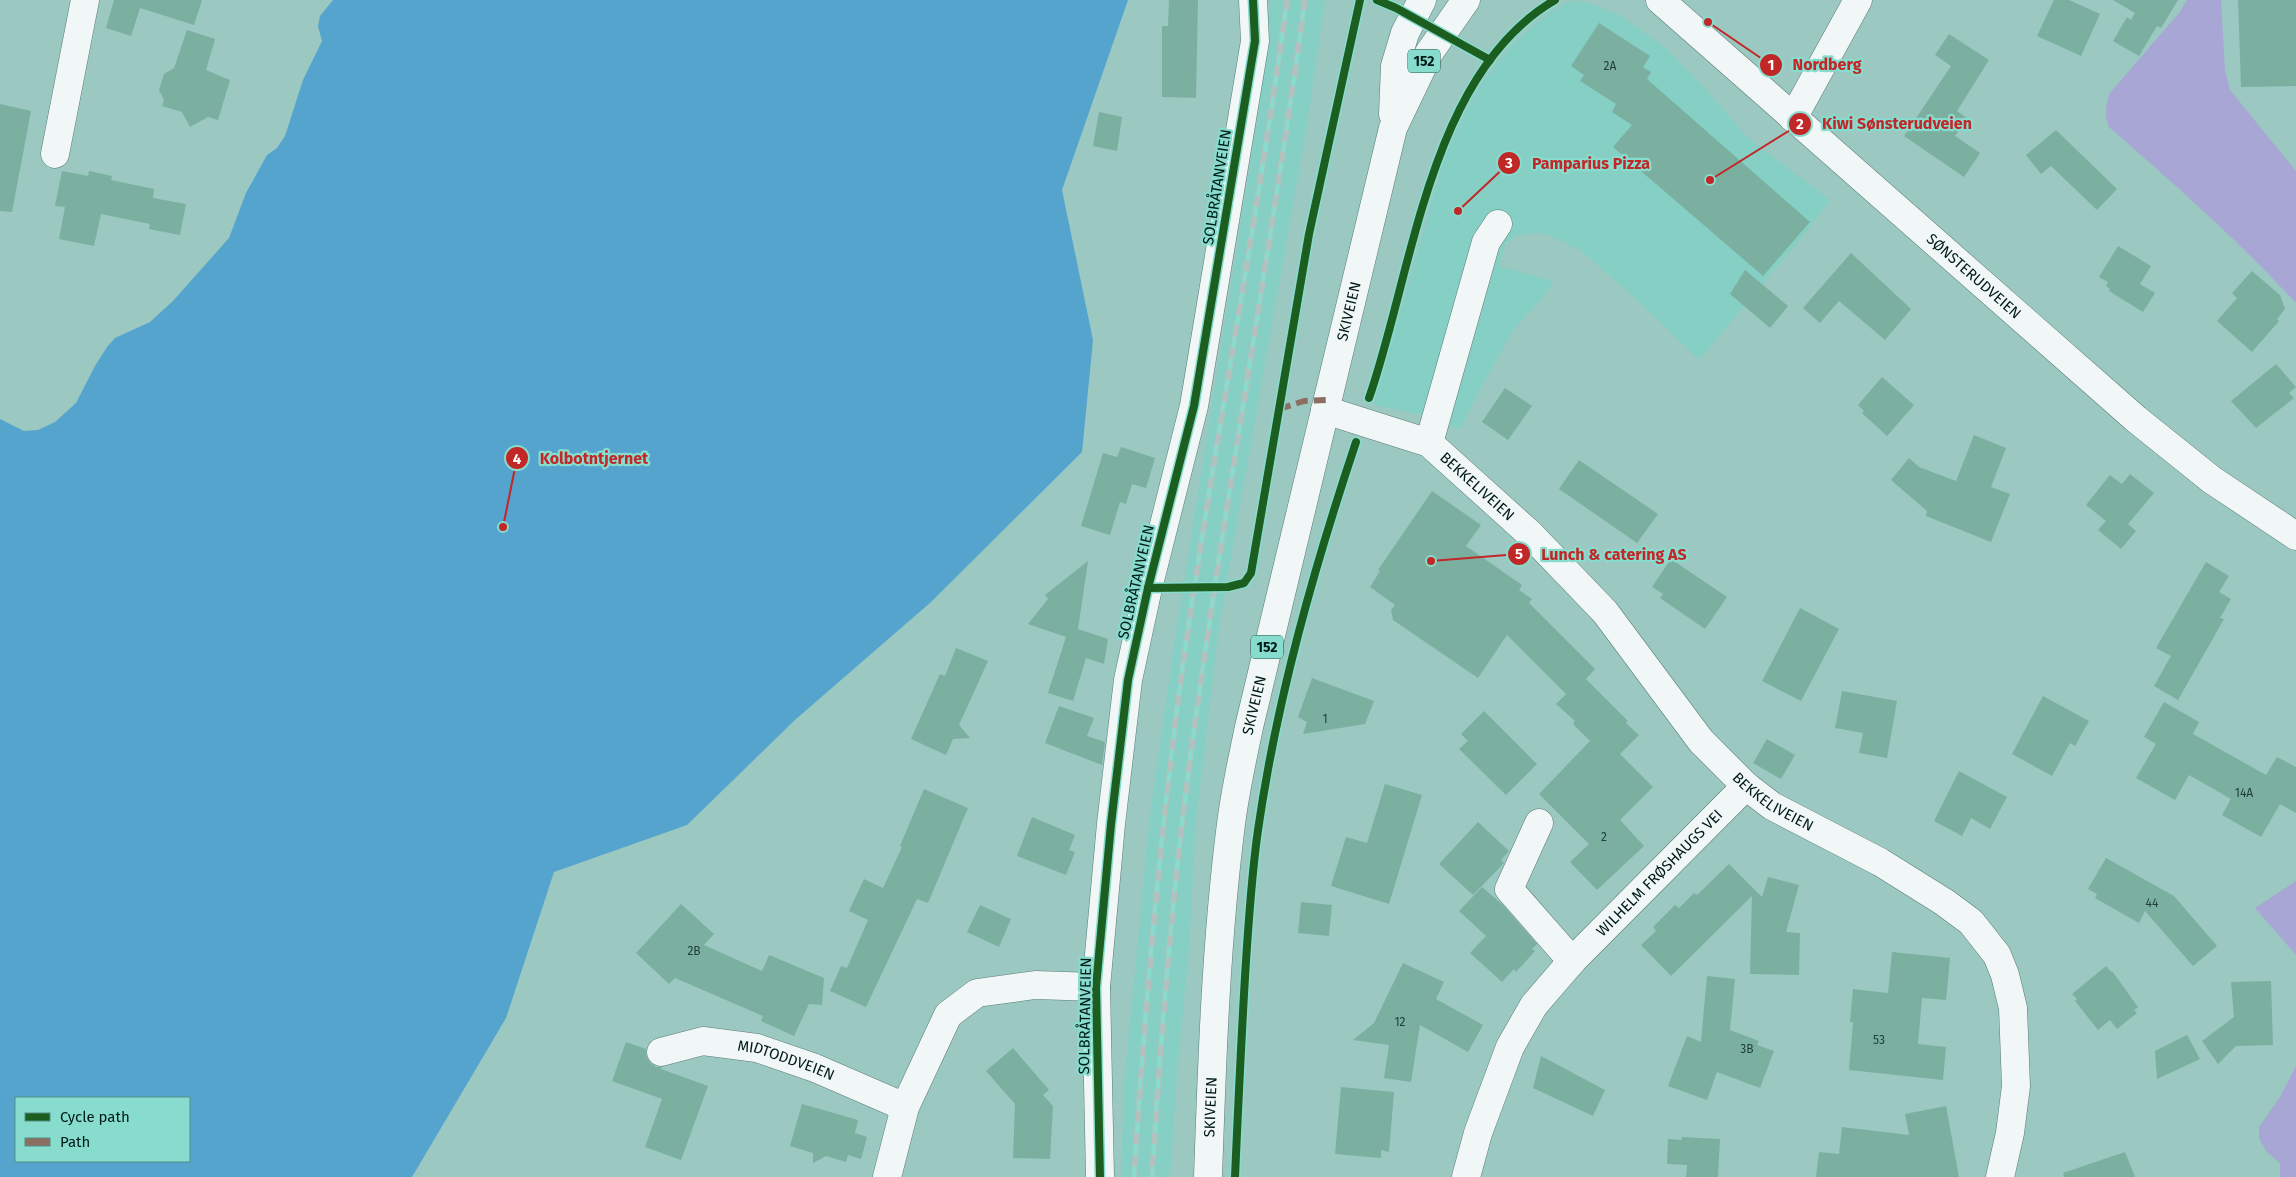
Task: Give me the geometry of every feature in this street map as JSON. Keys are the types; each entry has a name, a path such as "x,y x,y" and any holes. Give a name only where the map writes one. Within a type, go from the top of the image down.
{"street":[{"path":"54,154 85,0"},
{"name":"SOLBRÅTANVEIEN","path":"1100,1177 1096,987 1111,824 1128,680 1148,588 1194,406 1254,41 1253,0"},
{"name":"SKIVEIEN","path":"1208,1177 1211,1079 1220,943 1231,823 1261,675 1393,128 1395,66 1405,33 1422,0"},
{"name":"SKIVEIEN","path":"1393,128 1429,53 1466,0"},
{"name":"SØNSTERUDVEIEN","path":"1659,0 2136,419 2212,480 2296,536"},
{"path":"1794,118 1858,0"},
{"name":"BEKKELIVEIEN","path":"1429,442 1486,242 1498,224"},
{"name":"BEKKELIVEIEN","path":"1326,410 1429,442 1530,534 1605,612 1701,741 1746,786 1772,806 1880,862 1944,902 1971,922 1997,956 2005,975 2013,1008 2016,1086 2010,1133 2000,1177"},
{"name":"WILHELM FRØSHAUGS VEI","path":"1466,1177 1478,1134 1510,1047 1534,1005 1572,961 1746,786"},
{"path":"1539,822 1510,889 1572,961"},
{"path":"887,1177 905,1107 948,1015 977,993 1035,985 1096,987"},
{"name":"MIDTODDVEIEN","path":"661,1052 703,1041 757,1048 815,1068 905,1107"}],"shaded area":[{"path":"333,0 1128,0 1062,190 1093,340 1082,452 931,602 796,719 687,825 554,872 506,1018 412,1177 0,1177 0,419 24,431 38,430 55,422 76,403 95,366 115,338 150,322 173,301 229,238 246,193 267,155 277,148 285,136 303,80 322,41 318,26 320,16"},
{"path":"1270,0 1325,0 1307,125 1220,619 1196,820 1189,948 1177,1073 1170,1177 1121,1177 1124,1084 1150,815 1176,632 1259,108"},
{"path":"2187,0 2221,0 2225,70 2230,90 2296,171 2296,303 2228,234 2109,127 2106,110 2109,94 2179,13"},
{"path":"1578,1 1592,4 1623,17 1667,49 1702,85 1748,138 1830,200 1806,232 1699,360 1634,297 1580,250 1548,235 1537,233 1519,235 1506,242 1499,266 1553,281 1546,294 1514,329 1460,429 1417,414 1374,405 1445,157 1464,116 1482,83 1512,45 1547,14 1568,2"},
{"path":"2296,881 2296,955 2255,908"},
{"path":"2296,1066 2296,1177 2280,1177 2280,1163 2266,1151 2259,1138 2259,1127 2280,1097"}],"building":[{"path":"114,0 202,0 194,25 140,8 131,36 106,28"},
{"path":"1169,0 1198,0 1196,98 1162,97 1162,26 1168,26"},
{"path":"2054,0 2069,0 2100,14 2081,56 2037,36"},
{"path":"2113,0 2178,0 2161,28 2157,26 2139,56 2113,41 2127,17 2131,20 2135,13"},
{"path":"2238,0 2296,0 2296,86 2241,87"},
{"path":"1599,23 1650,56 1643,67 1651,72 1647,79 1810,222 1763,276 1613,147 1632,125 1612,112 1616,104 1580,81 1584,75 1571,66"},
{"path":"187,30 215,39 206,70 230,80 218,120 208,117 190,127 182,112 162,106 164,100 159,90 164,74 174,68"},
{"path":"1949,34 1989,60 1957,111 1967,118 1955,136 1980,153 1964,177 1904,136 1951,66 1935,55"},
{"path":"0,104 31,111 12,212 0,211"},
{"path":"1099,112 1122,117 1117,151 1093,146"},
{"path":"2056,130 2117,189 2097,210 2051,166 2041,174 2026,155"},
{"path":"62,171 88,176 89,171 112,176 111,180 154,189 153,198 186,204 180,235 149,229 150,224 101,214 94,246 59,239 65,207 55,206"},
{"path":"2118,246 2151,266 2140,284 2155,293 2143,312 2109,291 2110,289 2106,286 2108,282 2099,277"},
{"path":"1851,253 1911,309 1885,340 1839,301 1820,323 1803,308"},
{"path":"1745,270 1788,306 1770,328 1730,294"},
{"path":"2252,271 2280,295 2285,309 2277,319 2279,321 2252,352 2217,321 2237,298 2232,293"},
{"path":"2276,364 2296,387 2289,393 2294,398 2256,428 2231,401"},
{"path":"1882,377 1914,405 1887,436 1862,413 1864,411 1858,405"},
{"path":"1505,388 1532,406 1508,440 1482,422"},
{"path":"1974,435 2006,448 1991,487 2010,494 1991,542 1926,516 1927,511 1891,480 1909,458 1919,467 1956,481"},
{"path":"1121,447 1155,458 1146,488 1132,484 1126,504 1120,502 1110,535 1081,526 1103,453 1117,457"},
{"path":"1579,460 1658,514 1637,543 1559,489"},
{"path":"2130,474 2154,493 2128,524 2136,531 2121,549 2098,530 2106,521 2086,505 2110,475 2122,484"},
{"path":"1432,491 1481,525 1466,546 1522,585 1519,590 1532,599 1529,603 1595,669 1586,679 1628,721 1626,723 1639,735 1620,754 1653,787 1620,820 1644,846 1597,890 1570,862 1589,844 1539,794 1590,741 1573,724 1575,721 1556,704 1566,694 1507,635 1478,678 1393,620 1391,610 1395,605 1370,587 1380,571 1378,570"},
{"path":"1671,559 1727,597 1705,629 1660,598 1663,594 1652,587"},
{"path":"1088,561 1078,629 1108,639 1104,664 1086,658 1073,701 1048,693 1066,637 1028,624 1048,599 1045,595"},
{"path":"2206,562 2229,576 2219,592 2231,599 2220,618 2224,619 2178,700 2154,686 2171,656 2156,648"},
{"path":"1800,608 1839,629 1801,701 1762,681"},
{"path":"956,648 988,661 959,725 970,738 953,739 946,755 911,739 940,674 945,676"},
{"path":"1312,678 1374,701 1365,724 1303,734 1307,722 1298,717"},
{"path":"1842,691 1897,701 1887,758 1859,753 1863,733 1835,728"},
{"path":"2043,696 2089,721 2075,746 2070,743 2052,776 2012,754"},
{"path":"2164,702 2199,722 2193,734 2266,775 2277,757 2296,767 2296,813 2280,804 2261,837 2222,815 2231,799 2189,775 2175,800 2136,778 2156,744 2144,737"},
{"path":"1059,706 1094,718 1087,736 1105,742 1102,765 1045,743"},
{"path":"1484,711 1537,764 1506,795 1459,749 1468,741 1461,734"},
{"path":"1767,739 1795,755 1781,779 1753,763"},
{"path":"1959,771 2007,797 1990,829 1971,818 1962,836 1934,821"},
{"path":"1385,784 1422,795 1389,904 1331,886 1346,837 1367,843"},
{"path":"924,789 968,808 928,903 917,899 866,1007 830,991 841,966 847,968 868,920 849,911 864,879 883,888 902,847 900,846"},
{"path":"1032,817 1075,835 1069,850 1075,852 1066,875 1017,856"},
{"path":"1478,822 1509,851 1501,860 1504,863 1473,895 1439,864"},
{"path":"2106,858 2174,896 2217,946 2193,966 2145,911 2139,923 2095,898 2097,894 2088,889"},
{"path":"1729,864 1762,897 1768,877 1799,885 1786,932 1800,933 1799,975 1750,974 1752,896 1671,976 1641,945 1656,931 1653,927 1675,905 1679,908 1694,893 1697,895"},
{"path":"1482,887 1503,905 1537,944 1532,949 1535,951 1516,972 1514,969 1502,982 1470,953 1486,936 1459,911"},
{"path":"1301,902 1332,905 1329,936 1298,933"},
{"path":"681,904 714,934 704,945 762,971 769,955 824,978 822,1005 809,1004 794,1036 761,1021 763,1016 675,978 669,984 636,953"},
{"path":"980,905 1011,919 999,947 967,932"},
{"path":"1892,952 1950,958 1946,1000 1922,998 1918,1044 1946,1047 1943,1080 1849,1070 1853,1022 1850,1022 1853,989 1888,993"},
{"path":"1403,963 1444,982 1436,999 1483,1025 1468,1052 1420,1025 1411,1082 1384,1078 1389,1045 1353,1040 1374,1023"},
{"path":"2106,966 2112,971 2138,1007 2134,1010 2137,1013 2117,1029 2110,1020 2098,1030 2075,1001 2077,999 2072,994"},
{"path":"1707,976 1735,979 1730,1030 1759,1041 1757,1045 1774,1051 1760,1088 1717,1072 1707,1100 1668,1086 1687,1036 1701,1042"},
{"path":"2271,981 2273,1045 2236,1046 2218,1064 2202,1041 2234,1017 2231,982"},
{"path":"2187,1035 2200,1059 2157,1079 2155,1051"},
{"path":"626,1042 646,1049 646,1056 650,1063 656,1067 662,1067 661,1069 708,1086 681,1160 645,1147 662,1099 612,1081"},
{"path":"1013,1048 1049,1090 1043,1095 1053,1106 1050,1159 1013,1158 1015,1104 986,1071"},
{"path":"1541,1056 1605,1090 1593,1116 1533,1088"},
{"path":"1341,1087 1394,1092 1389,1152 1381,1150 1381,1158 1335,1154"},
{"path":"802,1104 858,1120 855,1133 867,1137 861,1159 848,1155 846,1162 826,1156 813,1163 813,1153 790,1146"},
{"path":"1946,1106 1959,1177 1816,1177 1819,1152 1839,1154 1842,1127 1909,1135 1905,1114"},
{"path":"1682,1137 1720,1139 1718,1177 1686,1177 1687,1165 1667,1164 1668,1139 1682,1140"},
{"path":"2125,1152 2135,1177 2064,1177 2063,1173"}],"railway":[{"path":"1134,1177 1154,924 1166,798 1182,672 1287,0"},
{"path":"1152,1177 1166,984 1186,791 1199,692 1305,0"}],"marked path":[{"path":"1279,409 1304,401 1328,400"}],"cycle path":[{"path":"1100,1177 1096,987 1111,824 1128,680 1148,588 1194,406 1255,41 1253,0"},
{"path":"1148,588 1228,587 1244,583 1251,573 1309,234 1360,0"},
{"path":"1377,0 1396,8 1490,60"},
{"path":"1369,398 1431,179 1452,125 1479,75 1513,33 1555,0"},
{"path":"1235,1177 1250,904 1266,781 1275,731 1298,634 1356,442"}],"place":[{"name":"Nordberg","path":"1708,22"},
{"name":"Kiwi Sønsterudveien","path":"1710,180"},
{"name":"Pamparius Pizza","path":"1458,211"},
{"name":"Kolbotntjernet","path":"503,527"},
{"name":"Lunch & catering AS","path":"1431,561"}]}
